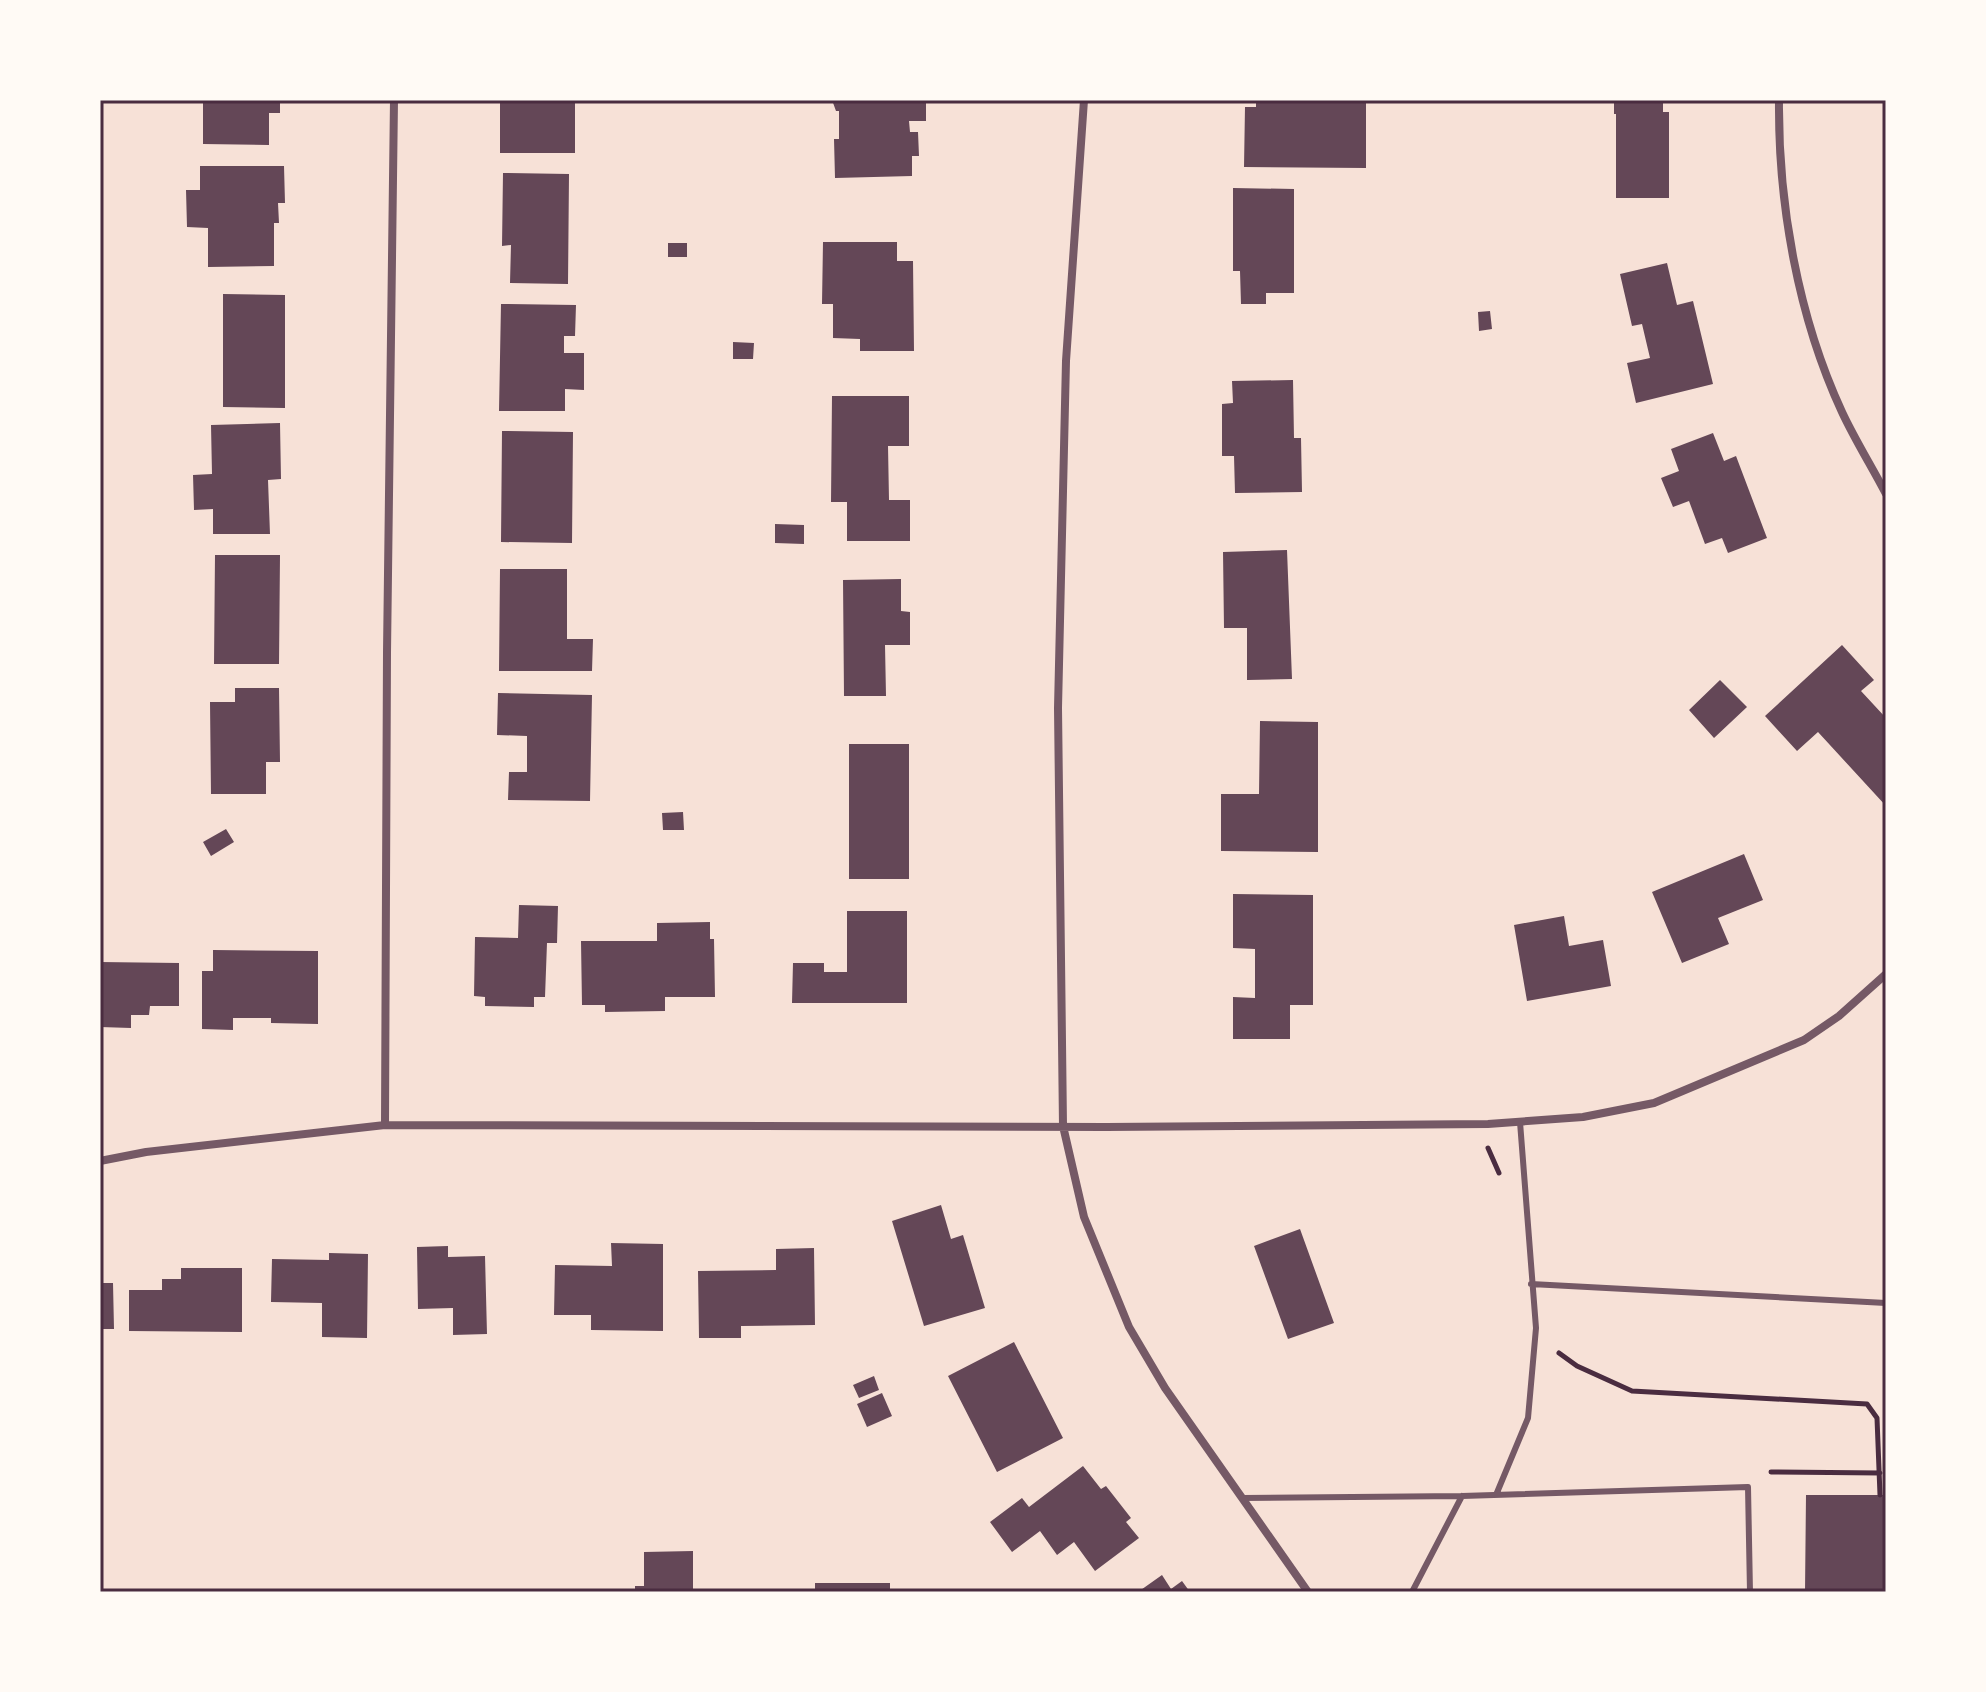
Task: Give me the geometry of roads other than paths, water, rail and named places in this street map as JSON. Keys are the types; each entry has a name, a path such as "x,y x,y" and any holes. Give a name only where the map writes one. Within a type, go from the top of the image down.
{"street":[{"path":"385,1125 394,100"},
{"path":"1084,100 1066,361 1058,708 1063,1126 1084,1217 1129,1327 1165,1388 1308,1592"},
{"path":"1779,100 1786,209 1798,279 1817,346 1842,412 1886,494"},
{"path":"100,1161 146,1152 385,1125 1063,1126 1520,1122 1583,1117 1654,1103 1804,1040 1839,1016 1886,974"}],"lane":[{"path":"1496,1495 1528,1418 1536,1328 1520,1122"},
{"path":"1531,1284 1886,1303"},
{"path":"1243,1498 1462,1496 1748,1487 1750,1592"},
{"path":"1412,1592 1462,1496"}]}
